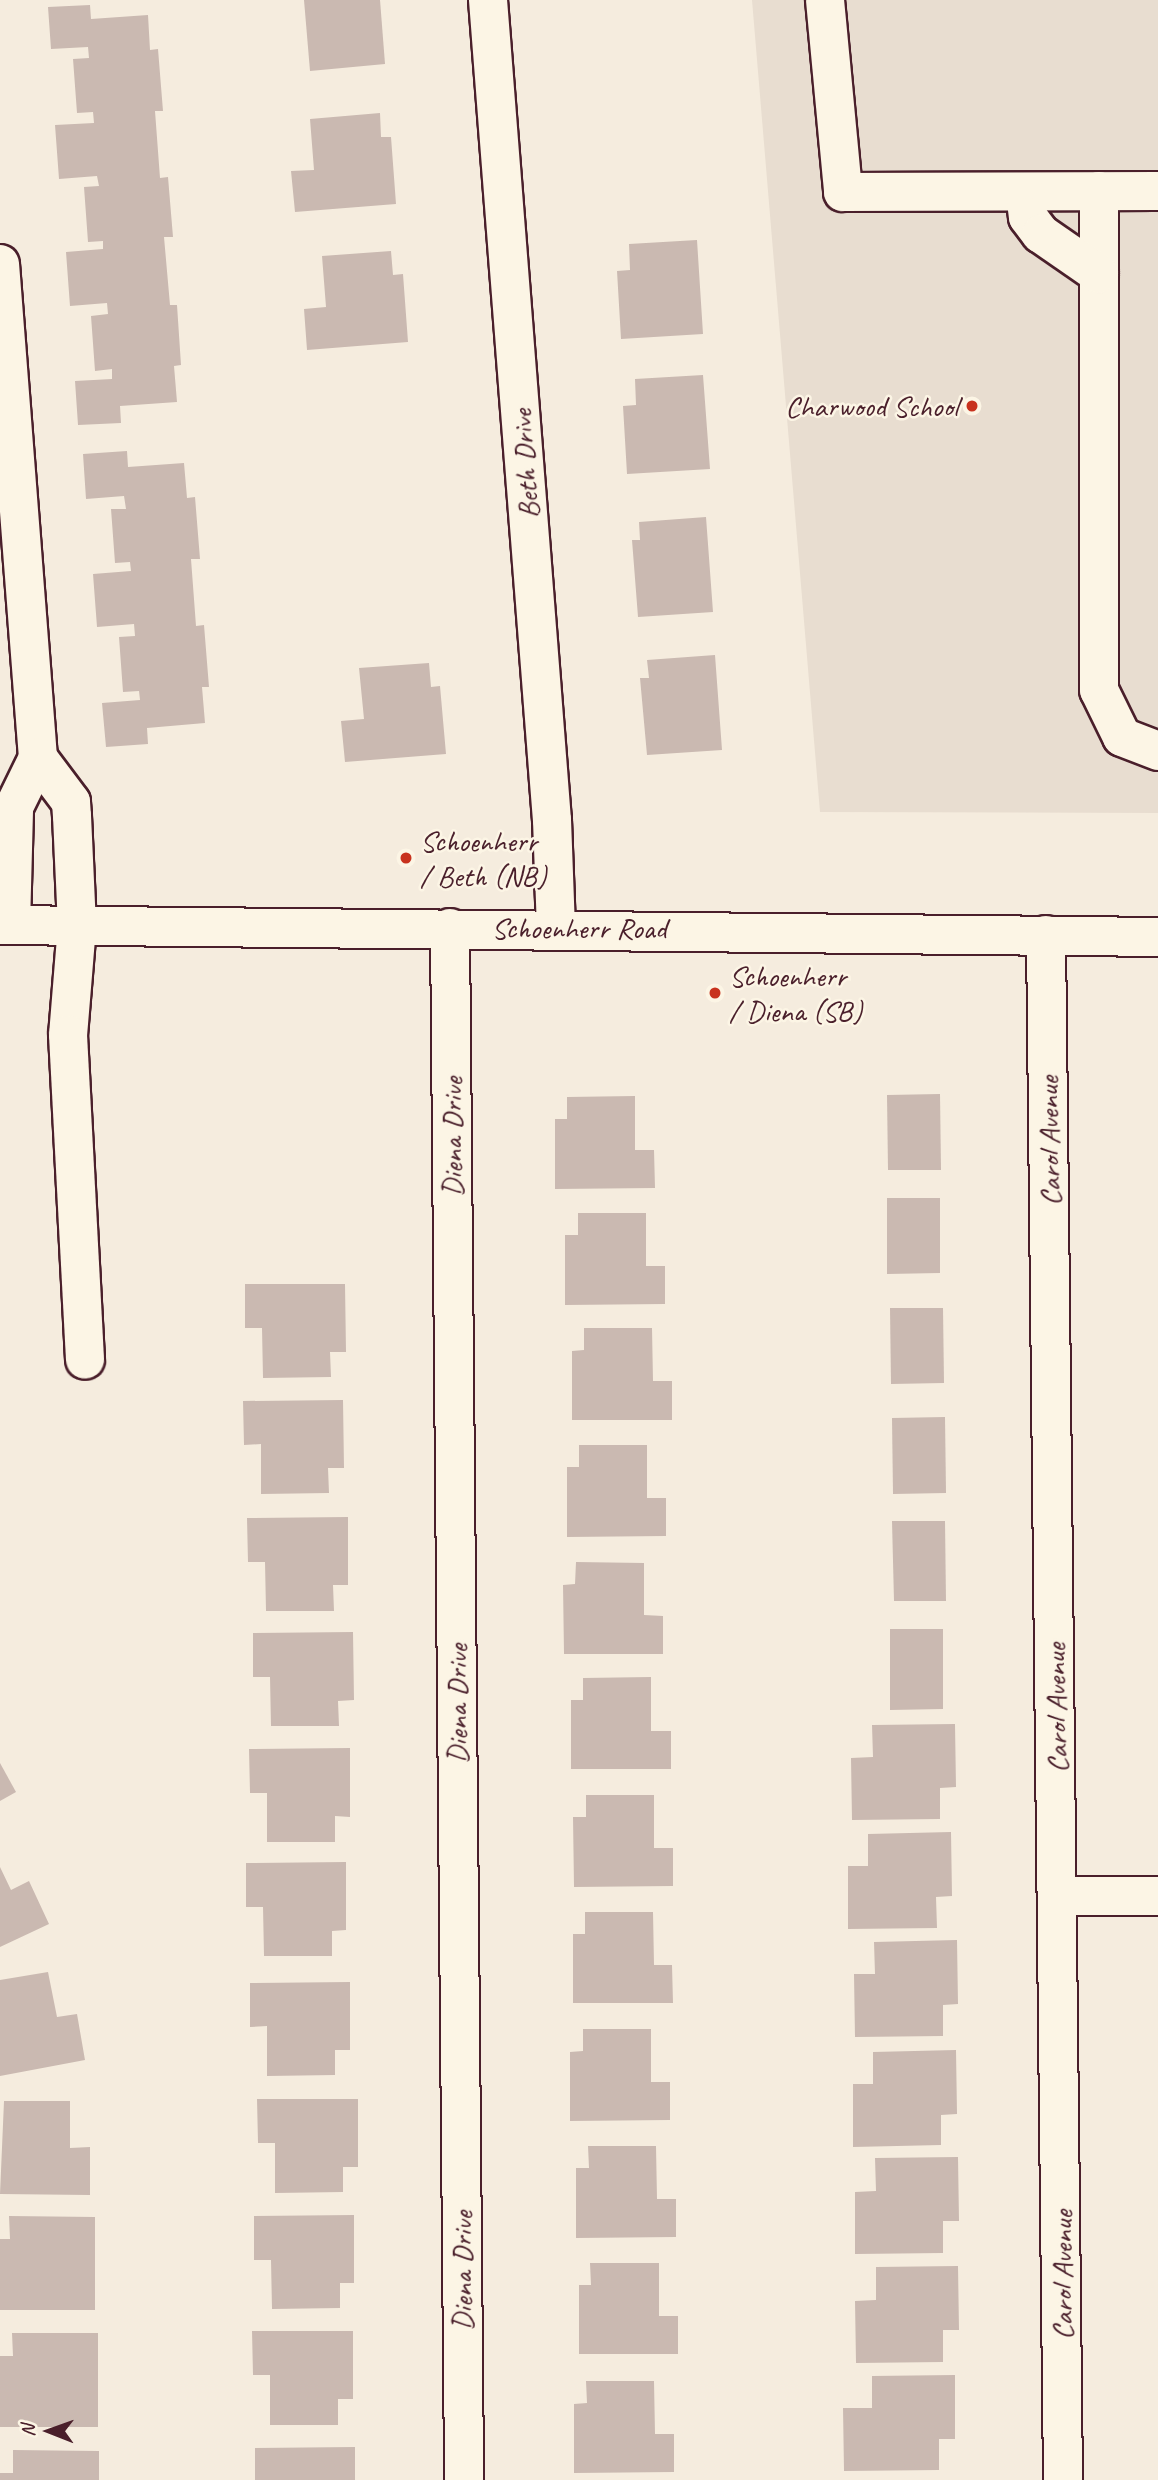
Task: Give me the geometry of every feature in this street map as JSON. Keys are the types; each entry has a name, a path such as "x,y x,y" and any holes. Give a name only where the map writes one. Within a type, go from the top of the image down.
{"street":[{"name":"Beth Drive","path":"488,0 552,820 556,928"},
{"path":"825,0 843,192 1158,191"},
{"path":"1100,191 1099,690 1122,737 1158,751"},
{"path":"1025,193 1028,217 1041,234 1099,274"},
{"path":"0,264 38,758 13,807 6,925"},
{"path":"38,758 71,802 77,926 68,1035 85,1360"},
{"name":"Schoenherr Road","path":"6,925 556,928 1158,937"},
{"name":"Diena Drive","path":"450,928 464,2480"},
{"name":"Carol Avenue","path":"1046,935 1063,2480"},
{"path":"1058,1896 1158,1896"}],"shaded area":[{"name":"Charwood School","path":"752,0 1158,0 1158,813 820,812"}],"building":[{"path":"304,0 380,0 385,64 310,71"},
{"path":"90,5 91,19 148,15 150,50 158,49 163,111 155,111 160,178 168,177 173,237 164,237 170,305 177,305 181,365 174,366 177,402 120,406 121,423 78,425 75,381 112,379 112,369 95,371 91,316 108,314 107,303 70,306 66,252 103,249 103,241 88,242 84,187 99,186 97,176 59,179 55,125 94,123 93,112 77,113 73,59 89,58 88,47 51,49 48,7"},
{"path":"380,113 381,137 391,137 396,204 295,212 291,171 314,170 310,119"},
{"path":"697,240 703,334 621,339 617,271 630,270 629,244"},
{"path":"391,251 393,275 403,274 408,342 307,350 304,309 326,307 322,256"},
{"path":"703,375 710,469 627,474 623,406 636,405 635,379"},
{"path":"127,451 128,467 184,463 187,498 195,497 200,559 191,559 196,626 204,625 209,687 202,687 205,723 147,728 148,744 106,747 102,703 140,700 139,691 123,692 119,637 135,636 134,624 97,627 93,574 131,571 130,562 115,563 111,509 126,509 124,496 86,499 83,454"},
{"path":"706,517 713,612 638,617 632,540 640,540 639,522"},
{"path":"715,655 722,750 647,755 640,678 649,678 647,660"},
{"path":"429,663 431,687 440,686 446,754 345,762 341,721 364,719 359,668"},
{"path":"940,1094 941,1170 888,1170 887,1095"},
{"path":"635,1096 635,1150 654,1150 655,1188 555,1189 555,1119 567,1119 567,1097"},
{"path":"887,1198 940,1198 940,1273 887,1274"},
{"path":"578,1213 646,1213 646,1266 665,1266 665,1304 565,1305 565,1235 578,1235"},
{"path":"245,1284 345,1284 346,1352 330,1352 331,1377 263,1378 262,1328 245,1328"},
{"path":"890,1308 943,1308 944,1383 891,1384"},
{"path":"584,1328 652,1328 653,1381 672,1381 672,1420 572,1420 572,1351 584,1350"},
{"path":"343,1400 344,1468 328,1468 329,1493 261,1494 261,1444 244,1445 243,1401"},
{"path":"945,1417 946,1493 893,1494 892,1418"},
{"path":"579,1445 647,1445 647,1498 666,1498 666,1536 567,1537 567,1467 579,1467"},
{"path":"348,1517 348,1585 333,1585 334,1611 266,1611 265,1562 248,1562 247,1518"},
{"path":"892,1521 945,1521 946,1601 894,1601"},
{"path":"576,1562 644,1563 644,1615 663,1616 663,1654 564,1654 563,1585 575,1584"},
{"path":"890,1629 943,1629 943,1709 890,1710"},
{"path":"353,1632 354,1700 338,1701 339,1726 271,1726 270,1677 253,1677 253,1633"},
{"path":"651,1677 651,1731 671,1731 671,1769 571,1769 571,1700 583,1700 583,1678"},
{"path":"955,1724 956,1787 940,1788 940,1819 852,1820 851,1758 873,1757 872,1725"},
{"path":"350,1748 350,1817 335,1816 335,1842 267,1842 267,1793 250,1793 249,1749"},
{"path":"0,1763 16,1792 0,1801"},
{"path":"586,1795 654,1795 654,1848 673,1848 673,1886 574,1887 573,1817 586,1817"},
{"path":"951,1832 952,1896 936,1897 937,1928 848,1929 848,1866 868,1866 868,1834"},
{"path":"346,1862 346,1930 332,1931 332,1956 264,1956 263,1907 246,1907 246,1863"},
{"path":"0,1867 11,1890 29,1881 49,1924 0,1947"},
{"path":"585,1912 653,1912 654,1965 672,1965 673,2003 573,2003 573,1934 585,1934"},
{"path":"957,1940 958,2004 943,2005 943,2036 855,2037 854,1974 875,1974 874,1942"},
{"path":"48,1972 57,2017 77,2014 85,2060 0,2076 0,1980"},
{"path":"350,1982 350,2050 335,2050 335,2075 267,2076 267,2026 250,2027 250,1983"},
{"path":"583,2029 651,2029 651,2082 670,2082 670,2120 570,2121 570,2052 583,2051"},
{"path":"956,2050 957,2114 941,2115 941,2145 853,2147 853,2084 873,2084 873,2052"},
{"path":"257,2099 358,2099 358,2167 343,2167 343,2192 275,2193 275,2143 258,2143"},
{"path":"4,2101 70,2101 70,2148 90,2147 90,2195 0,2194"},
{"path":"588,2146 656,2146 657,2199 676,2199 676,2237 576,2238 576,2168 589,2168"},
{"path":"958,2157 959,2221 943,2221 943,2253 855,2254 855,2192 876,2191 875,2158"},
{"path":"354,2215 354,2283 340,2283 340,2308 272,2309 271,2260 254,2260 254,2216"},
{"path":"9,2216 95,2217 95,2310 0,2310 0,2239 10,2239"},
{"path":"590,2263 659,2263 659,2316 678,2316 678,2354 579,2354 579,2285 591,2285"},
{"path":"958,2266 959,2330 943,2330 943,2362 856,2363 855,2301 876,2300 876,2267"},
{"path":"252,2331 353,2331 353,2399 338,2399 338,2425 270,2425 270,2375 253,2375"},
{"path":"12,2333 98,2333 98,2427 0,2427 0,2356 13,2356"},
{"path":"955,2375 955,2439 939,2439 939,2470 844,2471 843,2408 872,2408 872,2376"},
{"path":"586,2381 654,2381 655,2434 674,2434 674,2472 574,2473 574,2404 587,2403"},
{"path":"355,2447 355,2480 255,2480 255,2448"},
{"path":"13,2450 99,2451 99,2480 0,2480 0,2473 13,2473"}],"place":[{"name":"Charwood School","path":"972,406"},
{"name":"Schoenherr / Beth (NB)","path":"406,858"},
{"name":"Schoenherr / Diena (SB)","path":"715,993"}]}
